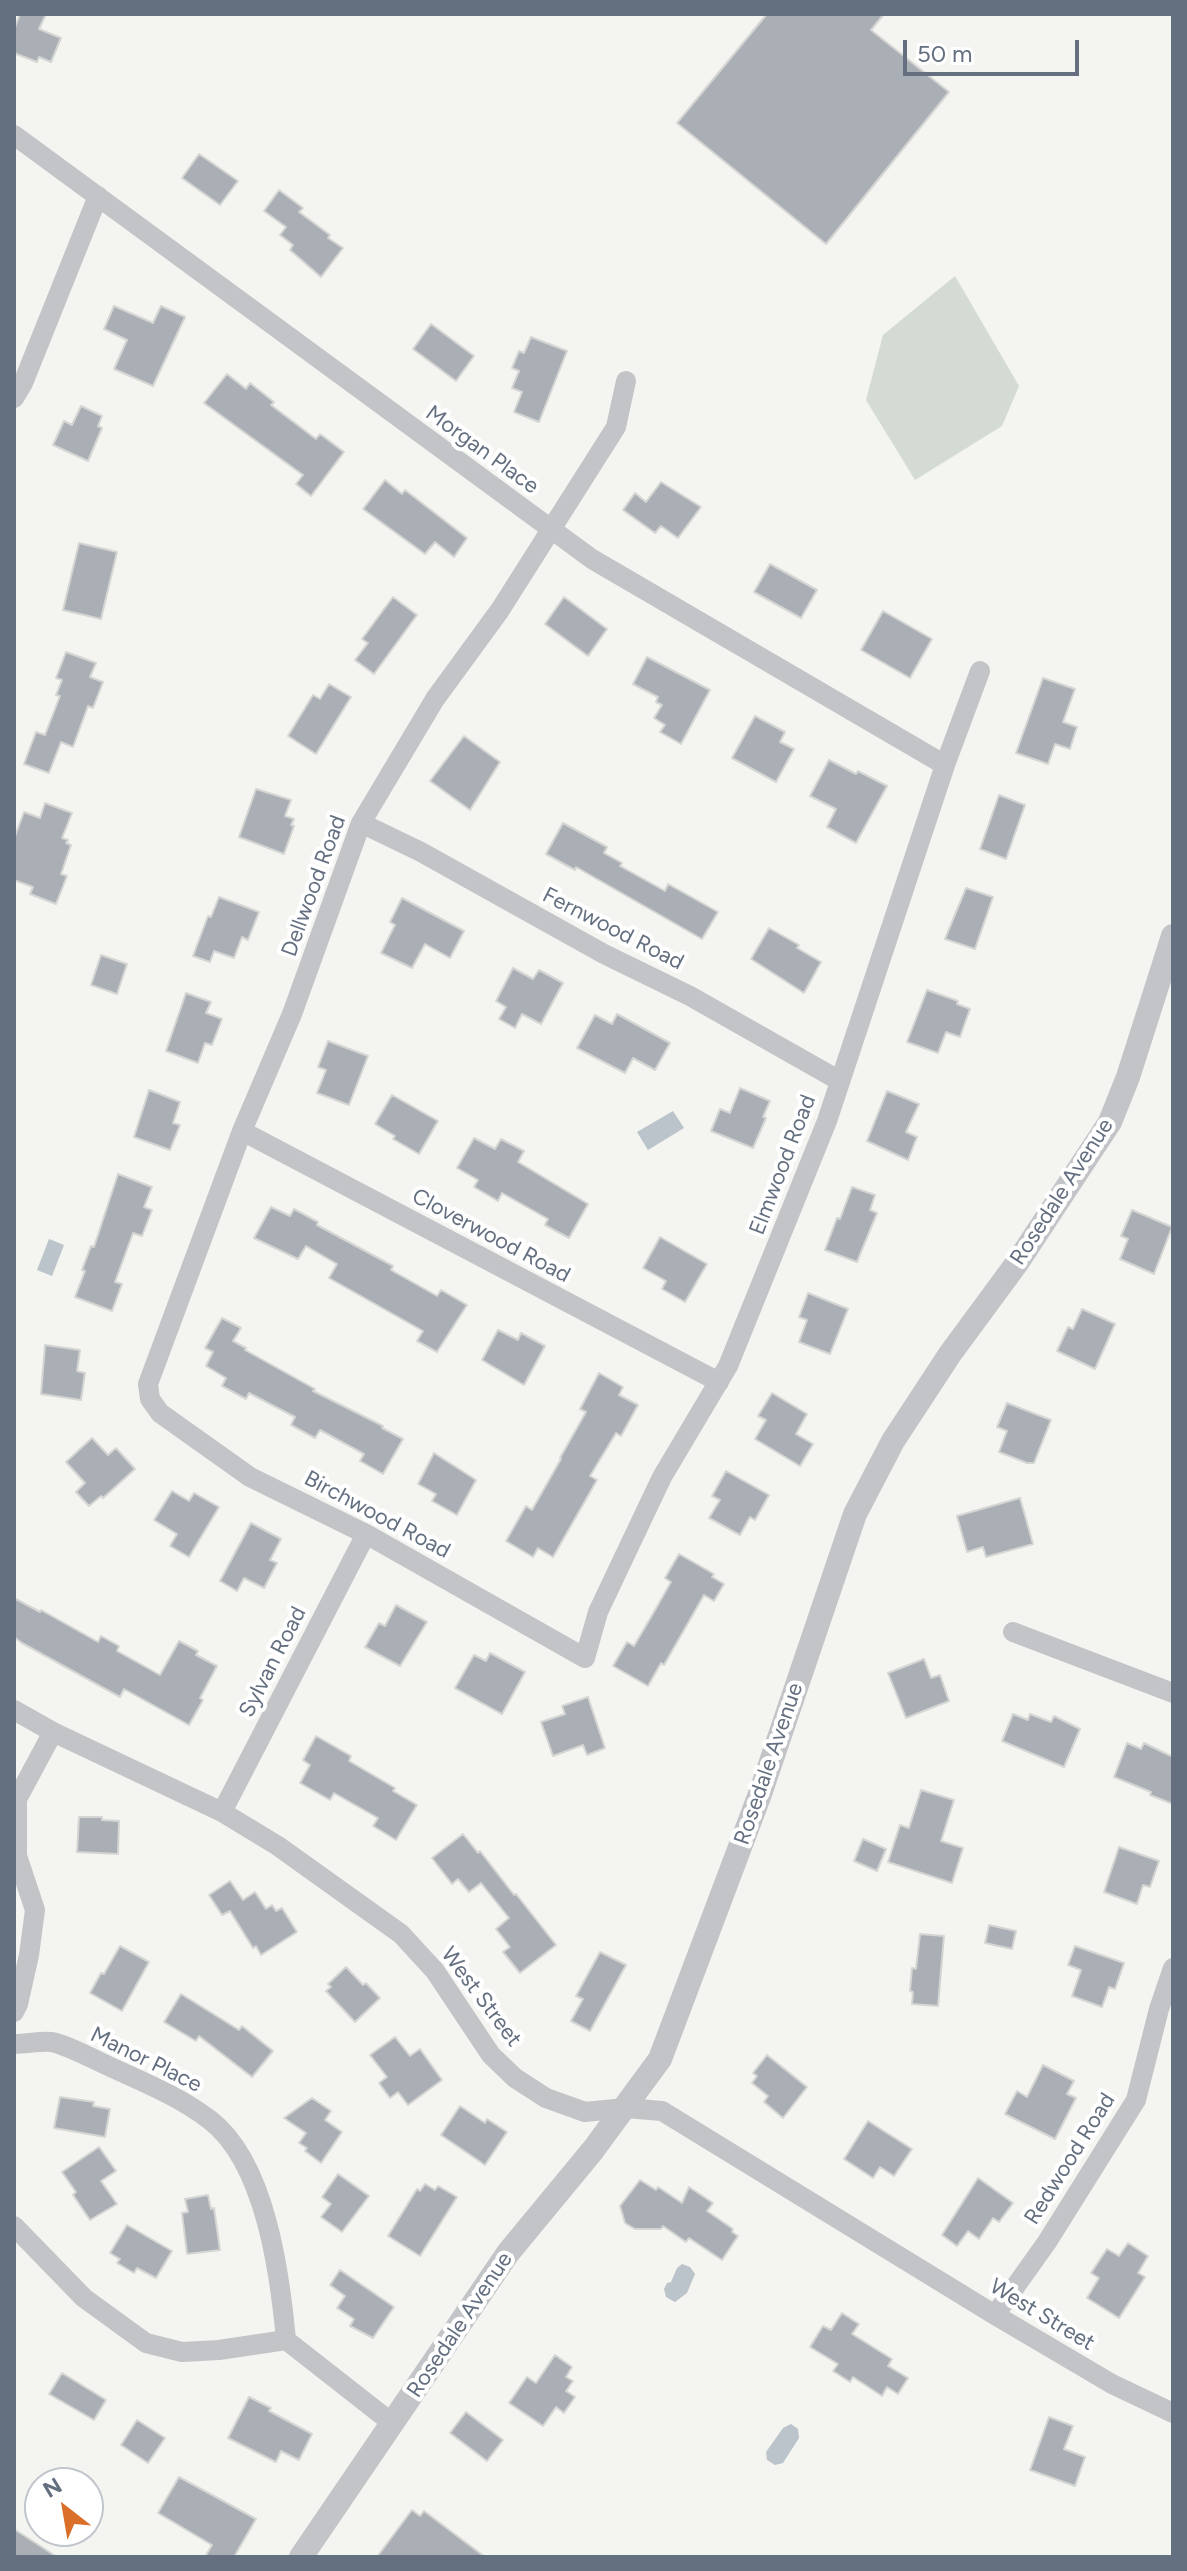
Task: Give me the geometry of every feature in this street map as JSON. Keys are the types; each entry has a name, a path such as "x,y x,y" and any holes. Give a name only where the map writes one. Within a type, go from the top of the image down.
{"street":[{"name":"Morgan Place","path":"14,135 592,559 945,765"},
{"path":"14,398 23,383 98,196"},
{"name":"Dellwood Road","path":"154,1404 148,1384 242,1131 292,1014 361,823 435,699 500,610 616,427 626,381"},
{"name":"Elmwood Road","path":"585,1658 598,1612 662,1477 728,1366 827,1121 945,765 980,671"},
{"name":"Fernwood Road","path":"361,823 421,852 604,954 690,996 840,1081"},
{"name":"Rosedale Avenue","path":"301,2557 508,2253 625,2108 660,2059 760,1794 855,1514 893,1441 950,1354 1017,1263 1110,1122 1128,1077 1173,936"},
{"name":"Cloverwood Road","path":"242,1131 719,1382"},
{"name":"Birchwood Road","path":"154,1404 160,1413 250,1477 366,1534 585,1658"},
{"name":"Sylvan Road","path":"222,1812 366,1534"},
{"path":"1013,1632 1173,1693"},
{"name":"West Street","path":"14,1710 53,1732 222,1812 278,1846 401,1934 435,1971 491,2055 515,2078 546,2098 585,2112 625,2108 662,2111 995,2315 1112,2384 1173,2413"},
{"path":"14,2012 29,1955 35,1910 17,1856 17,1799 53,1732"},
{"name":"Redwood Road","path":"995,2315 1047,2242 1136,2100 1166,2012 1173,1968"},
{"name":"Manor Place","path":"14,2044 53,2042 161,2090 223,2131 243,2162 262,2202 280,2279 286,2340"},
{"path":"14,2226 84,2298 146,2343 182,2352 286,2340 392,2423"}],"shaded area":[{"path":"955,276 1019,386 1002,426 915,480 866,400 883,335"},
{"path":"673,1111 684,1128 648,1150 637,1132"},
{"path":"49,1239 64,1245 52,1276 37,1270"},
{"path":"682,2264 690,2267 695,2274 687,2293 675,2302 666,2297 664,2289"},
{"path":"791,2424 798,2429 799,2438 783,2463 775,2465 767,2460 766,2452 783,2428"}],"building":[{"path":"20,14 46,14 39,29 61,38 51,62 39,57 37,62 14,53 14,30"},
{"path":"767,14 884,14 871,30 949,92 826,244 677,123"},
{"path":"199,154 238,181 220,205 182,178"},
{"path":"279,190 303,208 299,212 343,248 321,277 290,250 293,245 280,235 286,227 264,211"},
{"path":"114,306 153,323 161,306 185,317 153,386 114,369 127,340 104,329"},
{"path":"431,324 474,356 456,381 413,349"},
{"path":"531,337 567,351 539,422 514,412 522,392 512,388 519,371 512,368 519,351 524,353"},
{"path":"227,374 246,389 250,383 274,402 271,405 316,439 320,434 344,452 311,496 296,484 303,475 204,403"},
{"path":"81,406 102,416 98,426 102,428 88,461 53,445 64,421 72,425"},
{"path":"385,480 402,494 405,490 467,538 454,557 435,542 425,554 363,509"},
{"path":"661,482 701,507 678,538 661,526 655,533 623,510 635,493 646,502"},
{"path":"79,543 117,552 101,619 63,610"},
{"path":"770,564 817,590 801,618 754,592"},
{"path":"393,597 417,615 374,674 355,660 368,643 362,639"},
{"path":"564,597 607,629 588,656 545,624"},
{"path":"883,611 932,639 910,678 861,650"},
{"path":"66,652 96,663 90,677 103,682 93,708 88,706 73,747 61,742 49,773 24,764 36,732 45,735 60,696 56,695 62,680 56,678"},
{"path":"647,657 710,690 681,744 660,732 665,725 654,718 662,705 656,702 658,697 633,684"},
{"path":"1043,678 1075,689 1063,722 1077,727 1070,749 1055,744 1048,764 1016,753"},
{"path":"329,684 351,697 316,754 288,736 313,695 320,699"},
{"path":"755,716 785,732 780,742 794,749 776,782 732,758"},
{"path":"464,736 500,762 470,810 430,781"},
{"path":"829,760 887,786 856,843 827,827 836,809 810,796"},
{"path":"256,789 291,800 285,816 294,819 291,825 294,826 284,854 239,837"},
{"path":"999,795 1025,805 1006,859 980,849"},
{"path":"45,803 72,813 62,838 71,845 61,874 67,876 56,904 30,894 33,887 14,880 14,839 24,812 40,818"},
{"path":"563,823 607,847 604,853 622,863 620,866 665,891 668,884 718,912 702,939 576,867 575,870 546,854"},
{"path":"966,888 993,897 975,949 945,939"},
{"path":"219,897 259,912 248,940 242,937 234,958 214,951 210,962 193,956 208,916 211,917"},
{"path":"402,898 464,931 450,958 425,944 412,968 381,953 395,925 390,922"},
{"path":"769,928 821,962 804,993 751,959"},
{"path":"101,955 127,964 117,994 91,985"},
{"path":"513,968 533,979 539,970 563,983 541,1024 522,1014 515,1028 499,1019 506,1007 496,1001"},
{"path":"927,990 958,1001 957,1004 970,1009 960,1037 946,1032 938,1053 907,1042"},
{"path":"186,993 211,1002 206,1013 222,1019 212,1045 205,1043 198,1063 166,1051"},
{"path":"617,1014 670,1043 655,1070 633,1058 625,1073 577,1048 595,1015 612,1024"},
{"path":"328,1041 368,1056 349,1105 317,1093 326,1070 318,1067"},
{"path":"740,1088 770,1101 753,1148 711,1131 720,1109 730,1113"},
{"path":"149,1090 180,1102 173,1123 180,1125 170,1150 134,1137"},
{"path":"887,1091 919,1104 906,1132 917,1137 908,1160 867,1141"},
{"path":"392,1095 438,1121 419,1154 375,1124"},
{"path":"474,1138 495,1149 501,1139 524,1151 518,1162 588,1204 569,1238 545,1225 548,1219 502,1193 498,1201 474,1187 478,1180 457,1168"},
{"path":"118,1174 152,1187 144,1207 152,1210 142,1236 133,1233 115,1282 122,1284 112,1311 75,1297"},
{"path":"852,1187 875,1195 870,1210 877,1213 857,1262 825,1250"},
{"path":"271,1207 290,1216 294,1209 393,1266 391,1270 437,1296 441,1290 467,1305 437,1352 417,1341 423,1331 329,1278 337,1264 306,1246 298,1259 254,1238"},
{"path":"1132,1210 1172,1227 1154,1274 1120,1259 1128,1239 1121,1236"},
{"path":"660,1237 707,1264 685,1302 662,1289 666,1281 643,1268"},
{"path":"808,1293 848,1309 830,1354 799,1342 807,1320 799,1317"},
{"path":"1082,1309 1115,1324 1095,1369 1057,1351 1068,1327 1073,1329"},
{"path":"222,1318 241,1328 233,1341 245,1350 403,1439 383,1474 360,1461 364,1454 320,1430 315,1438 291,1425 295,1417 249,1393 246,1399 222,1386 226,1378 206,1366 213,1352 205,1348"},
{"path":"498,1330 518,1340 521,1333 545,1346 524,1385 482,1360"},
{"path":"45,1345 80,1350 77,1371 85,1373 81,1400 41,1394"},
{"path":"599,1373 623,1387 619,1395 638,1405 621,1436 616,1433 590,1476 597,1480 553,1557 538,1548 533,1557 506,1541 526,1506 532,1510 561,1459 586,1412 580,1409"},
{"path":"772,1393 807,1414 796,1434 813,1444 800,1466 755,1439 766,1420 758,1416"},
{"path":"1007,1403 1051,1420 1034,1463 999,1452 1007,1431 997,1427"},
{"path":"92,1438 108,1455 116,1448 135,1469 103,1498 101,1496 89,1506 76,1492 85,1483 66,1462"},
{"path":"434,1453 476,1480 457,1515 432,1501 436,1494 418,1484"},
{"path":"726,1471 769,1495 755,1520 750,1517 740,1535 709,1518 720,1500 712,1496"},
{"path":"172,1491 189,1501 194,1493 219,1507 189,1557 170,1546 177,1534 154,1520"},
{"path":"1020,1498 1033,1544 986,1557 983,1547 967,1552 957,1516"},
{"path":"251,1523 281,1539 270,1560 277,1563 264,1588 244,1578 237,1591 220,1581"},
{"path":"679,1554 714,1574 712,1577 724,1584 714,1601 704,1595 664,1665 661,1663 648,1686 613,1666 627,1642 634,1646 671,1582 665,1578"},
{"path":"14,1598 98,1642 101,1636 119,1646 117,1651 160,1675 179,1641 198,1651 196,1655 217,1666 189,1725 124,1689 120,1697 22,1643 14,1637"},
{"path":"396,1605 427,1622 400,1666 365,1647 379,1623 385,1626"},
{"path":"490,1653 525,1672 502,1714 455,1688 474,1655 486,1661"},
{"path":"924,1659 931,1678 940,1675 949,1701 906,1718 888,1673"},
{"path":"588,1697 605,1748 587,1755 583,1745 553,1756 541,1722 565,1714 562,1706"},
{"path":"1013,1714 1028,1720 1030,1714 1051,1722 1054,1716 1080,1729 1064,1767 1002,1741"},
{"path":"316,1736 351,1756 349,1761 417,1805 396,1840 373,1826 378,1818 334,1793 330,1800 300,1783 310,1765 303,1760"},
{"path":"1127,1743 1141,1749 1144,1743 1173,1757 1173,1804 1114,1777"},
{"path":"921,1790 954,1800 941,1841 963,1848 952,1883 888,1862 900,1825 909,1828"},
{"path":"79,1817 119,1821 118,1854 77,1852"},
{"path":"463,1834 556,1945 520,1973 503,1952 510,1947 496,1929 509,1918 481,1883 469,1892 458,1879 452,1884 432,1858"},
{"path":"863,1839 886,1849 877,1871 854,1861"},
{"path":"1119,1847 1159,1861 1150,1887 1143,1885 1137,1904 1104,1892"},
{"path":"230,1881 243,1900 255,1892 266,1909 272,1905 276,1911 282,1908 297,1932 261,1955 256,1946 253,1948 230,1911 222,1915 209,1895"},
{"path":"989,1925 1016,1931 1012,1949 985,1943"},
{"path":"920,1934 944,1936 938,2006 912,2004 912,1968 916,1969"},
{"path":"120,1946 149,1962 122,2011 90,1993"},
{"path":"1075,1946 1124,1963 1115,1989 1109,1987 1102,2007 1072,1996 1081,1970 1068,1965"},
{"path":"600,1952 626,1965 590,2031 571,2021 583,1999 576,1996"},
{"path":"346,1967 380,1998 355,2022 326,1991 331,1987 328,1984"},
{"path":"181,1994 239,2030 242,2026 273,2051 252,2077 199,2036 196,2041 164,2022"},
{"path":"395,2037 410,2056 420,2049 442,2080 408,2105 398,2092 390,2098 379,2083 387,2077 370,2055"},
{"path":"767,2055 807,2087 783,2118 764,2102 768,2096 752,2083 757,2076 753,2073"},
{"path":"1043,2065 1074,2081 1067,2094 1076,2098 1055,2139 1005,2114 1017,2091 1027,2097"},
{"path":"60,2097 94,2102 93,2106 110,2109 105,2137 54,2128"},
{"path":"312,2098 331,2111 325,2120 342,2132 321,2163 299,2143 306,2133 284,2118"},
{"path":"460,2106 485,2123 487,2119 507,2132 485,2165 441,2135"},
{"path":"868,2121 912,2149 894,2176 880,2167 873,2178 844,2159"},
{"path":"99,2147 116,2171 101,2181 117,2204 90,2220 62,2172"},
{"path":"338,2174 369,2196 342,2232 321,2217 331,2204 322,2197"},
{"path":"978,2178 1013,2203 999,2222 993,2218 979,2239 968,2231 957,2246 942,2235"},
{"path":"640,2180 656,2190 658,2187 682,2203 689,2187 713,2203 707,2211 738,2236 722,2260 689,2238 686,2242 663,2226 661,2229 635,2229 625,2223 620,2206"},
{"path":"425,2184 435,2190 438,2186 457,2197 420,2256 388,2236 417,2189 420,2191"},
{"path":"208,2195 211,2209 214,2208 220,2250 187,2254 182,2213 188,2212 185,2199"},
{"path":"127,2225 172,2251 156,2278 137,2268 134,2273 117,2263 120,2259 110,2253"},
{"path":"1128,2243 1148,2256 1138,2273 1145,2277 1119,2318 1087,2298 1099,2278 1091,2273 1107,2249 1119,2256"},
{"path":"340,2270 394,2307 373,2338 350,2326 354,2319 337,2308 345,2296 330,2285"},
{"path":"842,2313 859,2324 852,2334 892,2359 888,2366 908,2378 898,2394 887,2387 882,2396 853,2377 850,2382 833,2371 838,2364 810,2347 823,2326 831,2330"},
{"path":"555,2355 572,2367 566,2377 573,2381 566,2391 575,2397 564,2413 556,2407 543,2426 509,2403 527,2377 536,2383"},
{"path":"62,2373 106,2400 94,2420 49,2394"},
{"path":"249,2397 312,2434 299,2460 281,2451 276,2462 228,2438"},
{"path":"466,2412 503,2440 487,2461 450,2433"},
{"path":"1049,2417 1073,2426 1064,2449 1085,2457 1075,2486 1030,2470"},
{"path":"137,2420 165,2438 148,2463 121,2445"},
{"path":"179,2477 256,2519 234,2557 205,2557 212,2545 158,2513"},
{"path":"412,2510 420,2516 424,2511 485,2557 377,2557"},
{"path":"14,2529 24,2536 24,2547 42,2547 57,2557 14,2557"}]}
